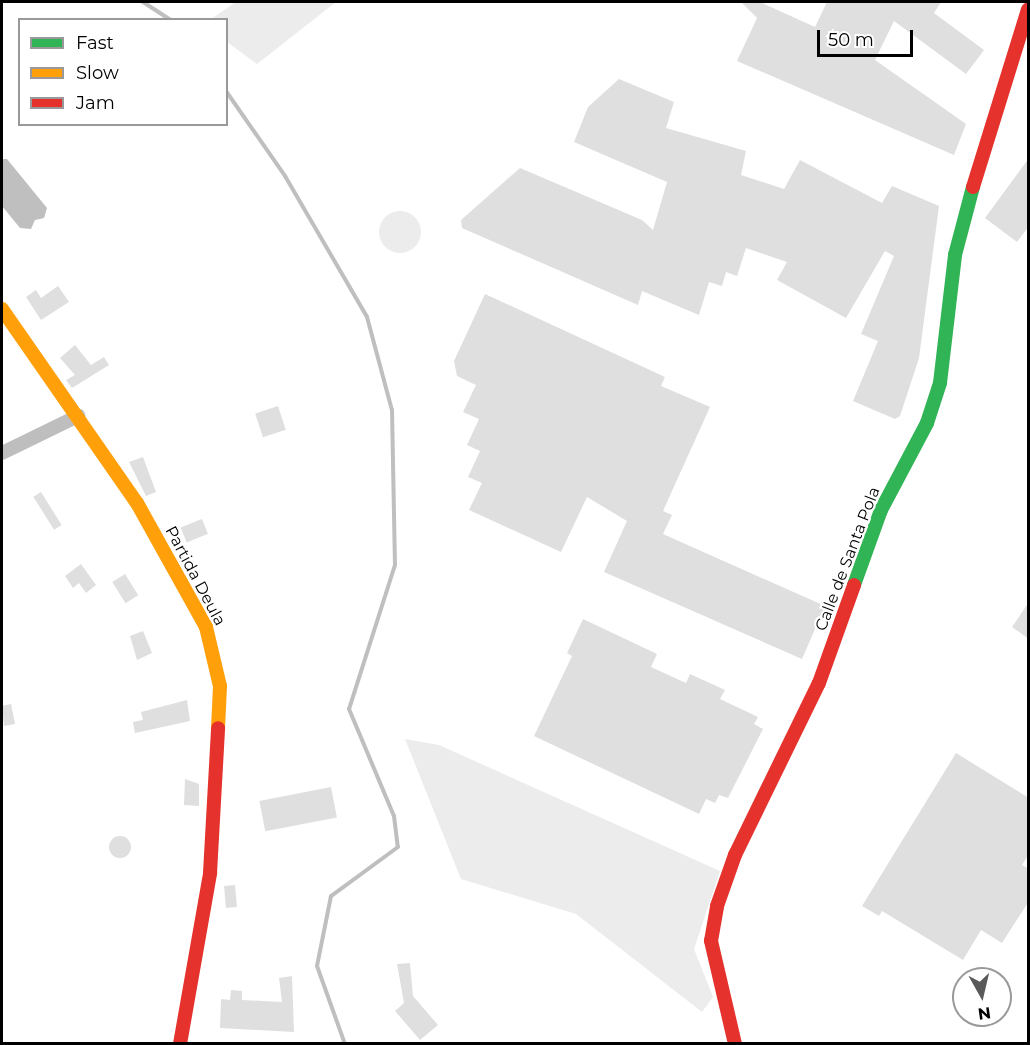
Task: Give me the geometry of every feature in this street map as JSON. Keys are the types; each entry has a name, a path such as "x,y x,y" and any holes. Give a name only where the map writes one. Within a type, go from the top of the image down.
{"street":[{"name":"Calle de Santa Pola","path":"735,1044 711,941 717,906 735,855 819,683 881,510 927,423 940,382 955,255 992,117 1029,9"},
{"name":"Partida Deula","path":"2,309 137,503 206,627 220,686 210,873 180,1044"},
{"path":"2,453 78,416"}],"shaded area":[{"path":"236,2 336,2 257,64 228,43 228,18 212,18"},
{"path":"2,159 7,159 47,208 44,218 35,220 31,229 20,228 2,206"},
{"path":"400,211 415,217 421,232 415,247 400,253 385,247 379,232 385,217"},
{"path":"405,739 439,745 720,871 694,949 713,997 702,1012 576,914 461,879"}],"building":[{"path":"741,2 760,2 815,27 827,2 941,2 934,13 984,50 966,74 894,21 875,60 966,124 954,155 737,61 757,18"},
{"path":"619,79 674,102 666,128 746,151 741,175 784,189 800,160 882,203 892,186 939,206 919,358 900,416 895,419 853,401 878,341 861,334 894,256 885,251 846,318 777,280 787,262 746,248 737,276 726,272 722,286 709,282 699,315 642,291 638,305 462,228 461,220 520,168 642,220 653,230 667,182 574,142 588,107"},
{"path":"1029,158 1029,226 1017,242 985,218"},
{"path":"58,286 69,302 41,320 26,297 36,290 41,298"},
{"path":"485,294 665,377 661,386 710,407 663,511 672,515 663,534 825,606 802,659 604,572 627,521 587,497 561,552 469,510 482,483 468,477 480,451 467,445 479,419 463,412 476,385 457,376 454,361"},
{"path":"75,345 91,365 104,357 109,365 72,388 66,380 75,375 60,358"},
{"path":"278,406 286,430 263,437 255,413"},
{"path":"143,457 156,492 146,496 129,462"},
{"path":"41,492 62,525 54,530 33,497"},
{"path":"202,519 208,534 187,542 181,528"},
{"path":"81,564 96,585 86,593 79,583 73,588 65,576"},
{"path":"125,574 138,595 126,603 112,582"},
{"path":"1029,602 1029,639 1012,627"},
{"path":"583,619 657,654 651,667 686,683 690,674 725,690 720,699 758,717 754,724 763,729 728,798 719,795 715,803 706,799 699,814 534,736 572,656 567,653"},
{"path":"143,631 152,653 137,660 130,636"},
{"path":"187,700 190,721 135,733 133,722 143,720 141,712"},
{"path":"11,704 15,724 4,726 2,706"},
{"path":"956,753 1029,798 1029,854 1022,865 1029,869 1029,901 1002,943 981,930 963,960 882,911 879,916 862,906"},
{"path":"185,779 199,784 199,806 184,805"},
{"path":"331,787 337,817 265,831 259,801"},
{"path":"120,836 128,839 131,847 128,855 120,858 112,855 109,847 112,839"},
{"path":"235,885 237,907 226,908 224,886"},
{"path":"410,963 413,996 438,1025 420,1040 395,1011 404,1003 397,964"},
{"path":"292,976 294,1032 220,1028 221,999 230,1000 231,990 242,991 242,1000 282,1002 279,978"}],"waterway":[{"path":"143,2 168,18"},
{"path":"228,94 285,176 367,317 392,410 395,565 349,709 394,816 398,847 331,896 317,966 345,1044"}],"traffic: fast":[{"path":"854,585 881,510 927,423 940,383 955,255 973,187"}],"traffic: slow":[{"path":"2,309 137,503 206,627 220,686 218,728"}],"traffic: jam":[{"path":"973,187 1028,9"},
{"path":"735,1044 711,941 717,906 735,855 819,683 854,585"},
{"path":"180,1044 210,873 218,728"}]}
